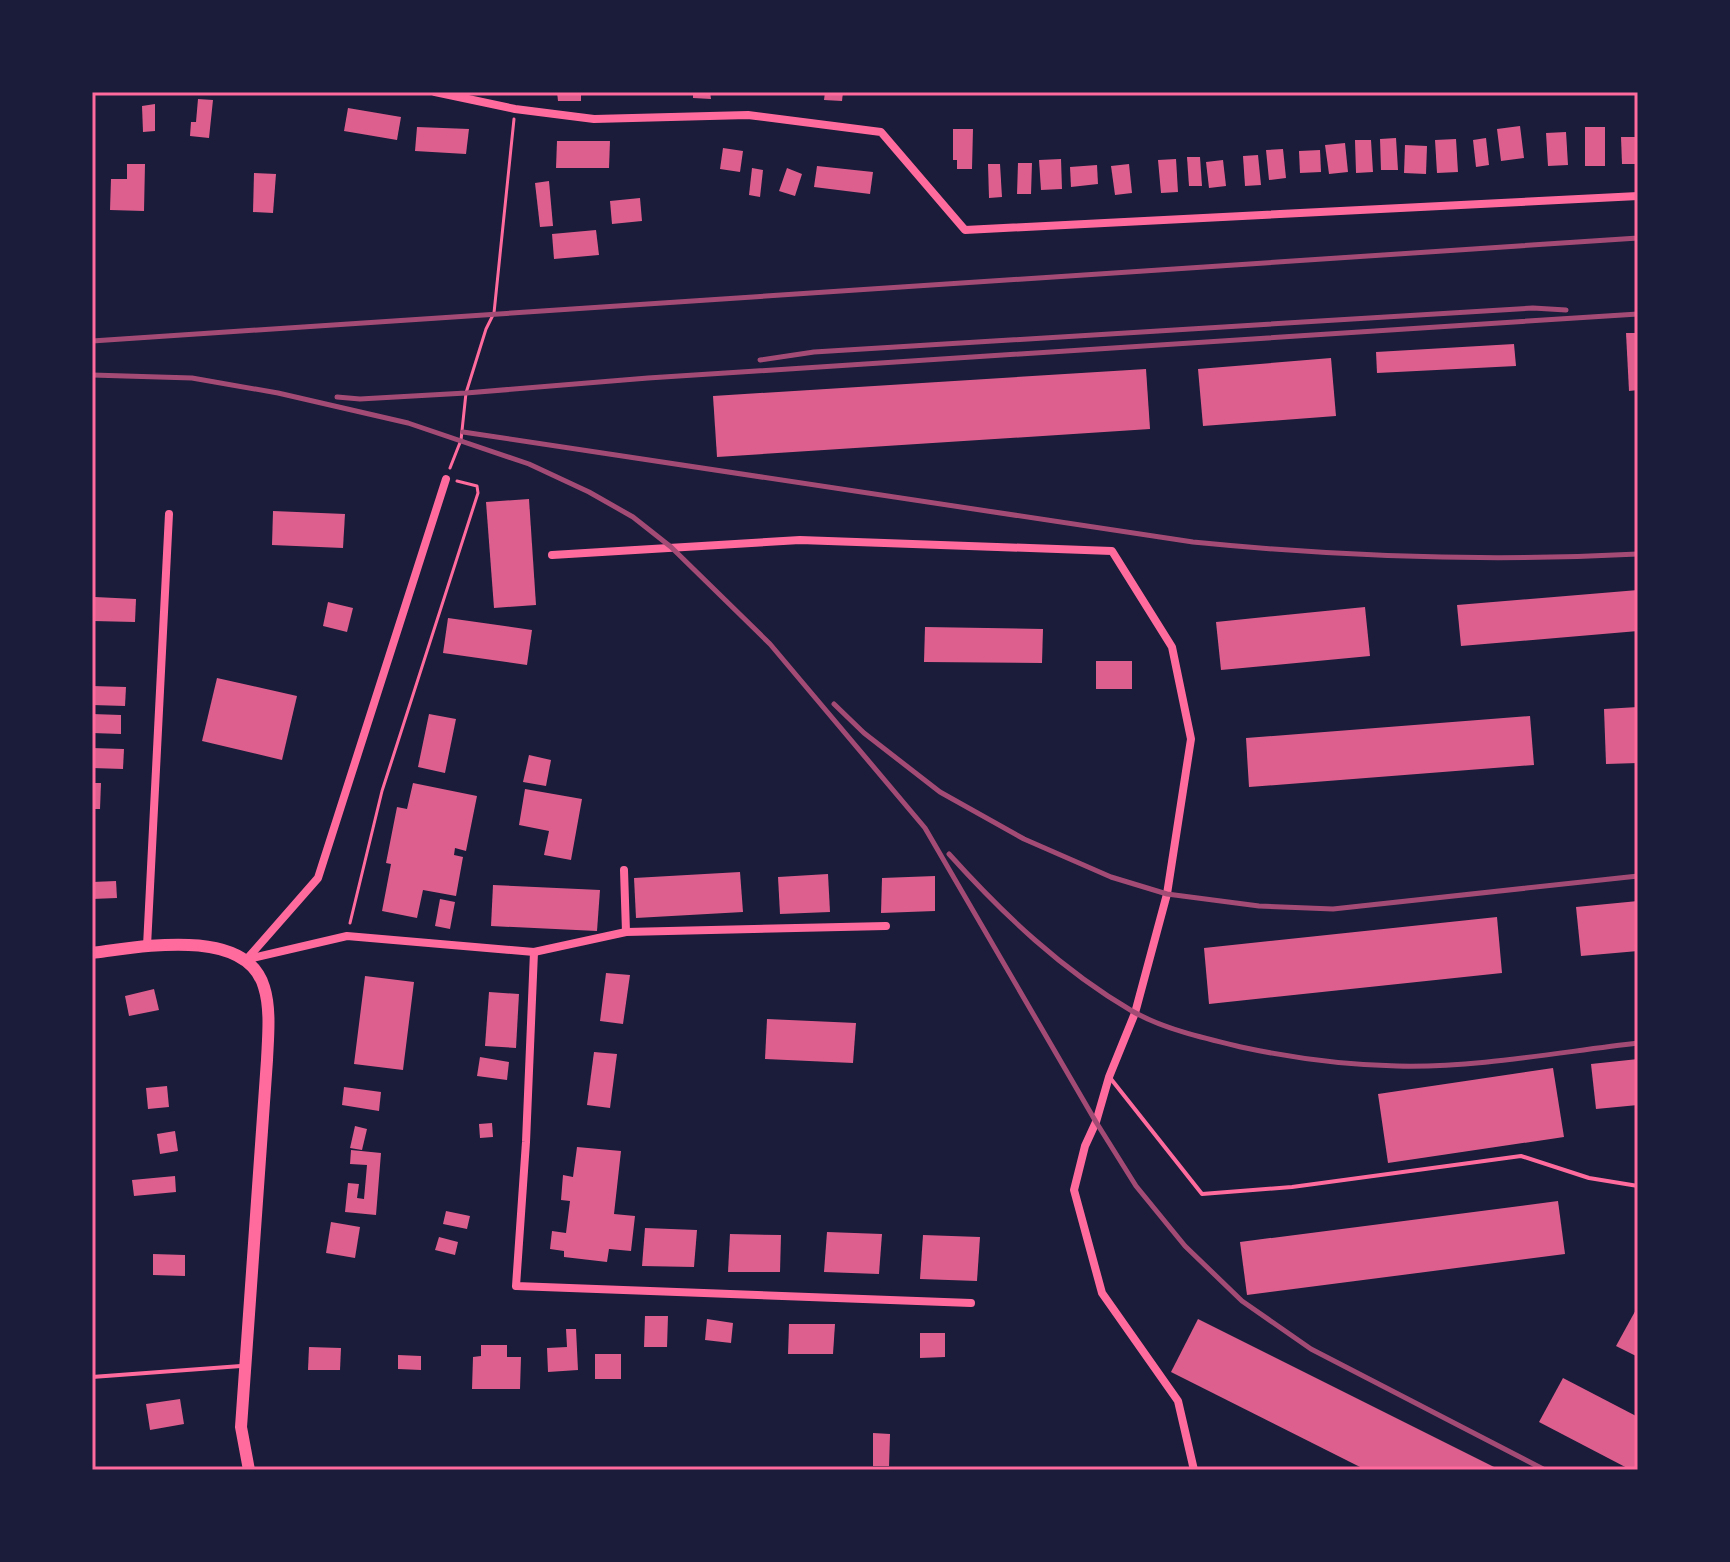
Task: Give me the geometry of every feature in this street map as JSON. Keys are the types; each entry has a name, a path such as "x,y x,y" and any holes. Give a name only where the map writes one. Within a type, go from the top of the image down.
{"main road":[{"path":"92,953 147,946 223,947 247,959 264,985 268,1019 241,1427 249,1470"}],"street":[{"path":"435,92 515,109 594,119 748,115 881,132 965,230 1638,196"},
{"path":"247,959 318,878 446,479"},
{"path":"147,946 169,514"},
{"path":"552,555 800,540 1112,551 1172,647 1191,739 1167,894 1135,1013 1085,1146 1074,1190 1102,1293 1178,1401 1194,1470"},
{"path":"624,870 626,932"},
{"path":"247,959 347,936 534,952 626,932 886,926"},
{"path":"534,952 516,1286 971,1303"}],"lane":[{"path":"1109,1077 1202,1194 1292,1187 1521,1156 1589,1178 1638,1186"},
{"path":"92,1377 245,1365"}],"path":[{"path":"347,936 382,791 478,493 477,486 471,483 446,479 461,440 466,393 494,313 515,109"}],"building":[{"path":"557,92 581,92 581,101 558,101"},
{"path":"693,92 710,92 711,99 693,98"},
{"path":"825,92 843,92 842,101 824,100"},
{"path":"198,99 213,100 209,138 190,136 191,122 196,122"},
{"path":"155,104 155,131 143,132 142,106"},
{"path":"348,108 401,117 397,140 344,131"},
{"path":"1520,126 1524,158 1501,161 1497,129"},
{"path":"417,127 469,129 466,154 415,151"},
{"path":"1585,127 1605,127 1605,166 1585,166"},
{"path":"953,129 973,129 972,169 957,169 957,160 953,160"},
{"path":"1566,132 1568,165 1548,166 1546,133"},
{"path":"1621,137 1638,137 1638,164 1622,164"},
{"path":"1396,138 1398,170 1381,170 1380,139"},
{"path":"1486,138 1489,165 1476,167 1473,140"},
{"path":"1456,139 1458,172 1437,173 1435,140"},
{"path":"1355,140 1371,140 1373,172 1356,173"},
{"path":"557,141 610,141 609,168 556,168"},
{"path":"1345,143 1348,172 1329,174 1325,145"},
{"path":"1405,145 1427,146 1426,174 1404,173"},
{"path":"723,148 743,151 740,172 720,169"},
{"path":"1283,149 1286,178 1269,180 1266,150"},
{"path":"1320,150 1321,172 1300,173 1299,151"},
{"path":"1258,155 1261,185 1245,186 1243,156"},
{"path":"1187,157 1200,157 1202,186 1189,186"},
{"path":"1061,159 1062,189 1041,190 1039,160"},
{"path":"1176,159 1178,192 1161,193 1158,160"},
{"path":"1223,160 1226,186 1209,188 1206,162"},
{"path":"1018,163 1032,163 1031,194 1017,194"},
{"path":"127,164 145,164 144,211 110,210 111,179 127,179"},
{"path":"988,164 1000,164 1002,197 989,198"},
{"path":"1129,164 1132,193 1115,195 1111,166"},
{"path":"1097,165 1098,184 1071,187 1070,167"},
{"path":"817,166 873,172 870,194 814,187"},
{"path":"752,168 763,170 760,197 749,195"},
{"path":"787,168 802,174 795,196 779,191"},
{"path":"254,173 276,174 273,213 253,212"},
{"path":"549,181 553,226 540,227 535,183"},
{"path":"640,198 642,221 612,224 610,201"},
{"path":"596,230 599,255 554,259 552,234"},
{"path":"1626,333 1638,333 1638,390 1629,391"},
{"path":"1514,344 1516,366 1377,373 1376,352"},
{"path":"1331,358 1336,416 1203,426 1198,369"},
{"path":"1146,369 1150,429 717,457 713,396"},
{"path":"529,499 536,605 494,608 486,502"},
{"path":"273,511 345,514 343,548 272,545"},
{"path":"1638,590 1638,631 1461,646 1457,605"},
{"path":"95,597 136,599 135,622 93,621"},
{"path":"328,602 353,608 347,632 323,626"},
{"path":"1365,607 1370,656 1221,670 1216,622"},
{"path":"448,618 532,630 527,665 443,653"},
{"path":"925,627 1043,629 1042,663 924,662"},
{"path":"1096,661 1132,661 1132,689 1096,689"},
{"path":"217,678 297,696 282,760 202,741"},
{"path":"92,686 126,687 125,706 92,705"},
{"path":"1638,707 1638,763 1606,764 1604,709"},
{"path":"92,714 121,715 121,734 92,733"},
{"path":"429,714 456,719 445,773 418,767"},
{"path":"1530,716 1534,765 1249,787 1246,738"},
{"path":"92,748 124,749 123,769 92,768"},
{"path":"529,755 551,760 546,786 523,782"},
{"path":"92,783 101,783 100,809 92,809"},
{"path":"413,783 477,796 466,851 455,848 454,855 463,857 456,896 423,890 417,918 382,911 391,864 386,863 397,807 407,809"},
{"path":"525,789 582,799 571,860 544,855 549,831 519,825"},
{"path":"740,872 743,912 636,918 634,878"},
{"path":"828,874 830,912 780,914 778,877"},
{"path":"935,876 935,911 881,913 882,878"},
{"path":"116,881 117,898 92,899 92,882"},
{"path":"493,885 600,890 597,931 491,926"},
{"path":"440,899 455,902 450,929 435,926"},
{"path":"1638,901 1638,951 1581,956 1576,907"},
{"path":"1497,917 1502,973 1209,1004 1204,948"},
{"path":"606,973 630,975 623,1024 600,1021"},
{"path":"365,976 414,982 403,1070 354,1064"},
{"path":"154,989 159,1010 129,1016 125,996"},
{"path":"489,992 519,994 516,1048 485,1046"},
{"path":"767,1019 856,1023 853,1063 765,1059"},
{"path":"594,1052 617,1054 610,1108 587,1105"},
{"path":"480,1057 509,1062 507,1080 477,1076"},
{"path":"1638,1059 1638,1105 1596,1109 1591,1064"},
{"path":"1553,1068 1564,1137 1388,1163 1378,1094"},
{"path":"167,1086 169,1107 148,1109 146,1088"},
{"path":"344,1087 381,1092 379,1111 342,1105"},
{"path":"492,1123 493,1137 480,1138 479,1124"},
{"path":"355,1126 367,1129 362,1150 350,1148"},
{"path":"175,1131 178,1151 160,1154 157,1134"},
{"path":"577,1147 621,1151 614,1214 635,1216 631,1251 609,1249 607,1262 564,1257 564,1251 550,1249 552,1231 566,1233 570,1201 561,1200 563,1175 573,1177"},
{"path":"351,1150 381,1153 376,1215 345,1212 348,1183 359,1184 357,1198 364,1199 367,1165 350,1164"},
{"path":"175,1176 176,1192 134,1196 132,1180"},
{"path":"1558,1201 1565,1254 1247,1295 1240,1242"},
{"path":"446,1211 470,1216 467,1229 443,1224"},
{"path":"331,1222 360,1227 355,1258 326,1253"},
{"path":"645,1228 697,1230 694,1267 642,1266"},
{"path":"827,1232 882,1234 879,1274 824,1272"},
{"path":"730,1234 781,1235 780,1272 728,1272"},
{"path":"923,1235 980,1237 977,1281 920,1279"},
{"path":"439,1237 458,1242 455,1255 435,1250"},
{"path":"153,1254 185,1255 185,1276 153,1275"},
{"path":"1638,1306 1638,1357 1616,1346"},
{"path":"645,1316 668,1316 667,1347 644,1347"},
{"path":"707,1319 733,1323 731,1343 705,1340"},
{"path":"1198,1319 1500,1470 1366,1470 1171,1372"},
{"path":"789,1324 835,1324 833,1354 788,1354"},
{"path":"566,1329 576,1329 578,1370 548,1372 547,1348 567,1347"},
{"path":"920,1333 945,1333 945,1357 920,1358"},
{"path":"481,1345 507,1345 507,1357 521,1357 520,1389 472,1389 473,1357 481,1356"},
{"path":"309,1347 341,1348 340,1370 308,1370"},
{"path":"595,1354 621,1354 621,1379 595,1379"},
{"path":"398,1355 421,1356 421,1370 398,1369"},
{"path":"1563,1378 1638,1417 1638,1470 1631,1470 1539,1422"},
{"path":"180,1399 184,1424 150,1430 146,1404"},
{"path":"873,1433 890,1434 889,1466 873,1466"}],"railway":[{"path":"92,341 1638,238"},
{"path":"760,360 814,352 1533,308 1566,310"},
{"path":"337,397 360,399 466,393 648,378 1638,314"},
{"path":"92,375 192,378 278,393 408,423 529,464 633,517 671,547 770,644 925,828 1096,1122 1136,1186 1185,1246 1242,1301 1311,1349 1545,1470"},
{"path":"463,432 1193,542 1415,557 1526,558 1638,554"},
{"path":"834,704 864,733 940,792 1024,839 1111,877 1167,894 1259,906 1333,909 1638,876"},
{"path":"949,854 1013,920 1082,978 1132,1011 1200,1037 1299,1058 1397,1066 1488,1062 1638,1043"}]}
